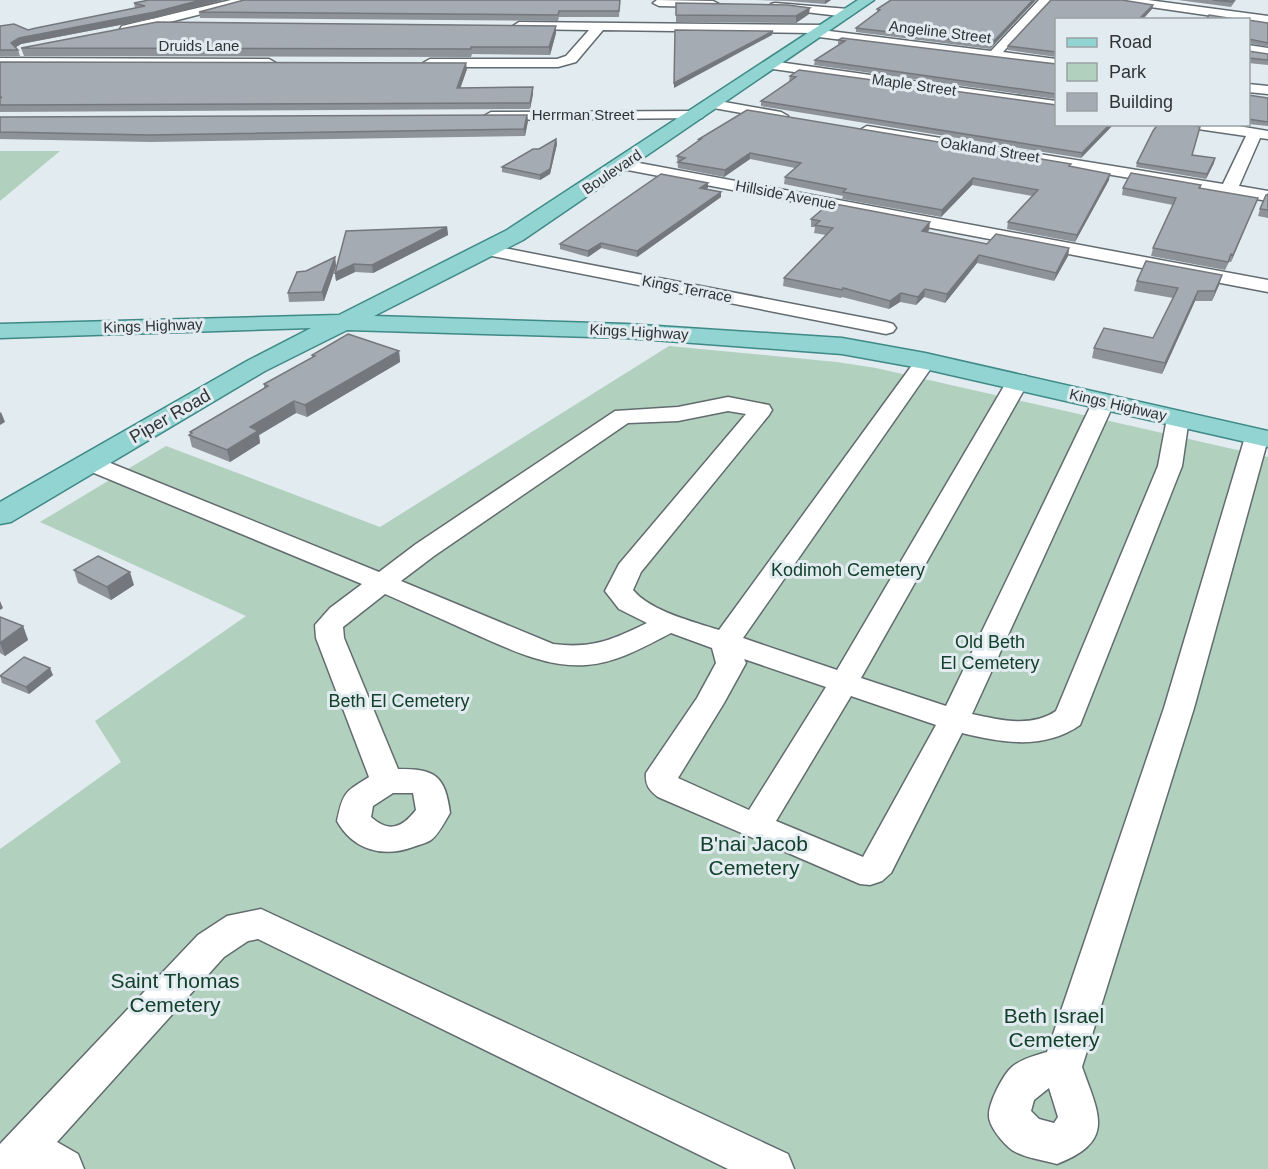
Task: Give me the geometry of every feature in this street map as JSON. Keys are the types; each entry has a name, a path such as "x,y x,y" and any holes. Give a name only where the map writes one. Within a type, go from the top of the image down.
{"main road":[{"name":"Boulevard","path":"343,322 488,250 523,230 867,0"},
{"name":"Kings Highway","path":"0,331 285,321 626,331 787,341 850,348 924,361 1262,438"},
{"name":"Piper Road","path":"0,515 204,395 343,322"}],"street":[{"path":"112,32 158,23 245,0"},
{"path":"994,55 1045,0"},
{"path":"1123,0 1268,20"},
{"path":"659,3 729,4"},
{"path":"764,5 848,13"},
{"path":"1174,18 1181,9"},
{"path":"158,23 205,23"},
{"name":"Angeline Street","path":"501,26 821,31 1055,63"},
{"path":"416,63 558,63 571,59 600,27"},
{"path":"1250,49 1268,52"},
{"path":"0,54 22,50"},
{"name":"Druids Lane","path":"0,62 285,63"},
{"name":"Maple Street","path":"771,65 1055,105"},
{"path":"1250,88 1268,90"},
{"path":"705,110 794,118"},
{"name":"Herrman Street","path":"477,116 705,110"},
{"path":"1205,126 1262,134 1229,189"},
{"name":"Oakland Street","path":"853,127 1268,195"},
{"name":"Hillside Avenue","path":"623,165 1268,286"},
{"name":"Kings Terrace","path":"488,250 886,328"},
{"path":"725,643 924,361"},
{"path":"756,827 844,682 1018,381"},
{"path":"725,643 732,663 709,703 662,772 661,782 669,789 756,827 860,870 870,871 879,863 972,685 1104,401"},
{"path":"387,781 330,638 329,625 381,582 623,416 678,414 728,404 761,410 628,570 619,591 629,603 669,623 952,720 990,728 1038,732 1060,726 1070,717 1170,466 1178,418"},
{"path":"1062,1066 1179,708 1262,438"},
{"path":"90,463 558,657 584,657 610,653 669,623"},
{"path":"63,1169 16,1158 211,946 240,927 261,924 773,1169"}],"green space":[{"path":"0,151 60,151 0,201"},
{"path":"669,346 837,362 876,368 1268,457 1268,1169 0,1169 0,849 121,762 95,721 246,616 40,522 166,446 380,527"}],"building":[{"path":"149,0 201,0 155,12 19,38 11,43 18,50 0,50 0,26 14,24 28,30 145,6 134,3"},
{"path":"244,0 620,0 619,11 559,11 558,15 199,12"},
{"path":"891,0 1033,0 991,44 856,28"},
{"path":"1051,0 1122,0 1153,5 1140,18 1055,18 1055,52 1008,46"},
{"path":"676,3 788,5 810,8 796,16 676,15"},
{"path":"1209,15 1228,18 1207,18"},
{"path":"1250,20 1268,23 1268,43 1250,39"},
{"path":"157,22 556,26 549,47 471,47 471,49 21,48"},
{"path":"675,30 773,31 674,83"},
{"path":"842,38 1055,64 1055,94 815,60 845,41 838,40"},
{"path":"1250,51 1268,54 1268,60 1250,58"},
{"path":"0,62 466,63 457,88 533,87 530,103 0,105 2,97 0,97"},
{"path":"799,70 1055,105 1055,126 1108,126 1082,153 761,101 796,77 790,76"},
{"path":"1250,95 1268,98 1268,122 1250,119"},
{"path":"747,110 1071,164 1069,166 1110,174 1077,235 1008,222 1038,190 973,178 942,210 843,192 846,189 785,177 801,163 750,153 725,170 678,162 685,158 677,156 701,139 699,139"},
{"path":"527,115 524,129 150,135 0,132 0,117"},
{"path":"1157,126 1200,127 1192,155 1215,158 1207,174 1137,163"},
{"path":"556,139 550,169 540,175 502,167 533,149 539,149"},
{"path":"1131,173 1258,198 1228,262 1153,248 1176,198 1123,188"},
{"path":"661,174 708,183 700,188 721,192 637,251 601,243 588,251 560,244"},
{"path":"1268,194 1268,210 1260,209 1266,195"},
{"path":"830,203 930,222 922,231 987,244 996,234 1069,248 1056,273 979,255 947,294 925,289 918,297 901,293 890,301 843,288 842,290 784,278 833,228 815,225 820,221 811,219"},
{"path":"447,227 372,265 354,264 335,273 346,231"},
{"path":"335,257 322,292 288,293 297,272 306,271"},
{"path":"1146,261 1222,275 1215,291 1198,291 1165,363 1094,348 1104,328 1153,338 1178,288 1137,281"},
{"path":"348,334 399,351 305,405 294,401 250,427 258,431 227,450 189,435 192,433 190,432 268,386 264,384 315,356 312,355"},
{"path":"98,556 130,572 107,587 74,570"},
{"path":"0,617 23,626 0,643"},
{"path":"24,657 50,668 26,687 0,676"}],"park label":[{"name":"Kodimoh Cemetery","path":"848,570"},
{"name":"Old Beth El Cemetery","path":"990,652"},
{"name":"Beth El Cemetery","path":"399,701"},
{"name":"B'nai Jacob Cemetery","path":"754,856"},
{"name":"Saint Thomas Cemetery","path":"175,993"},
{"name":"Beth Israel Cemetery","path":"1054,1028"}]}
